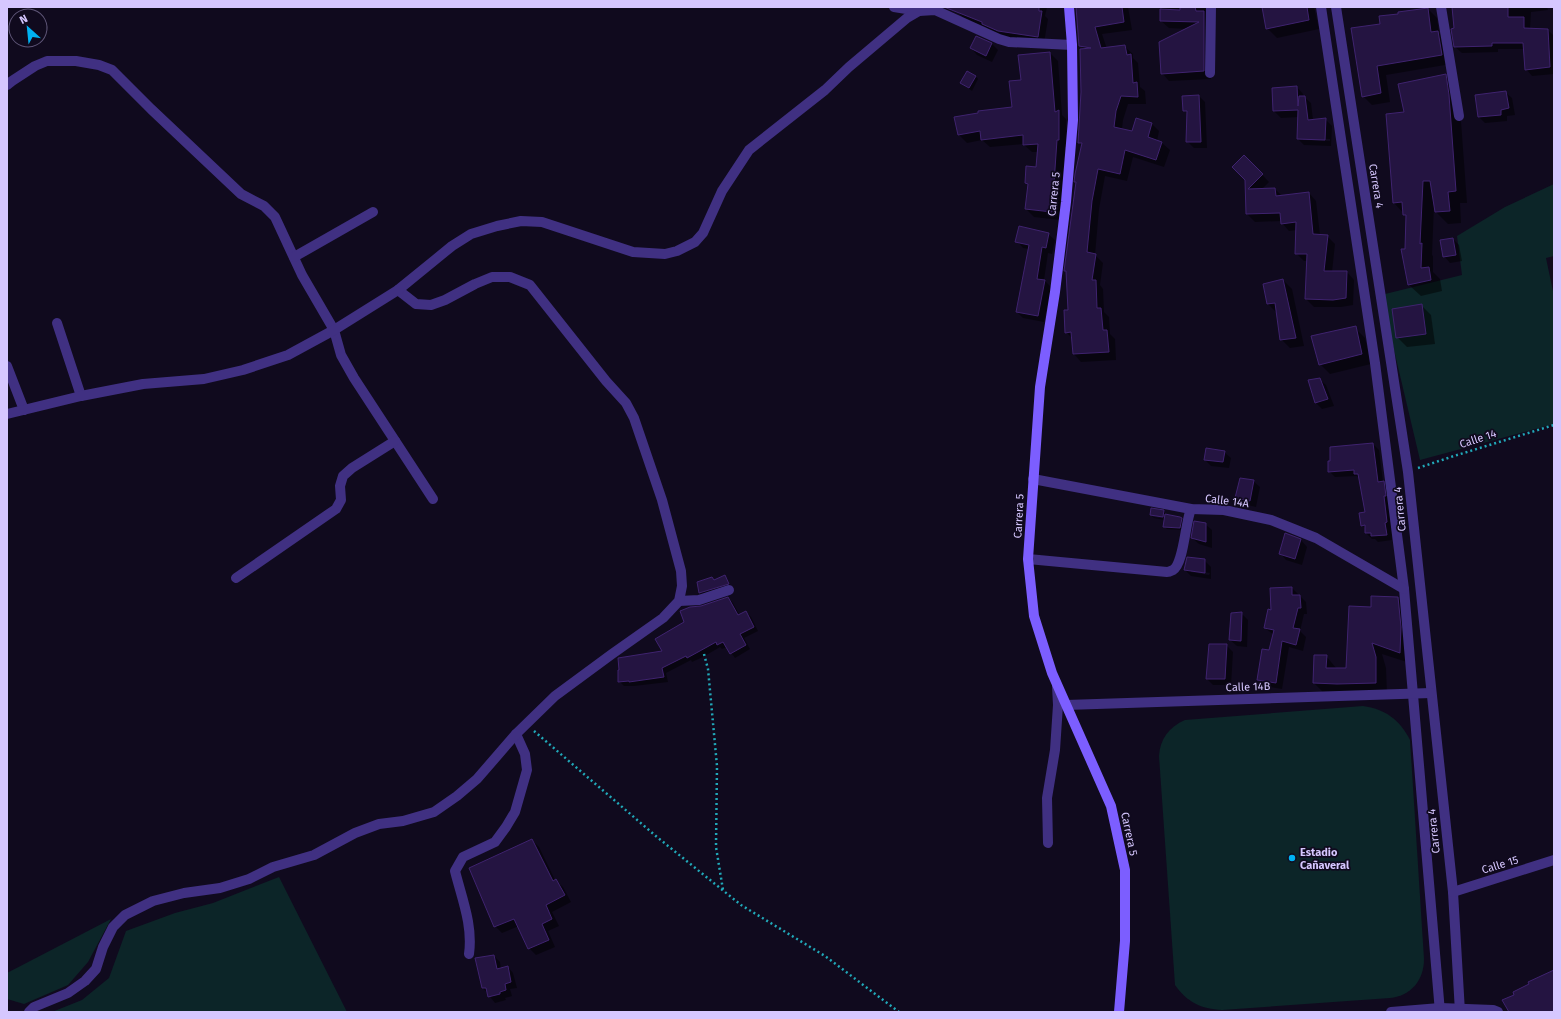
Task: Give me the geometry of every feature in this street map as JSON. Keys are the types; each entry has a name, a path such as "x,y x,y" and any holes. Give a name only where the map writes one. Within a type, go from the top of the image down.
{"main road":[{"name":"Carrera 5","path":"1069,7 1072,45 1073,120 1066,202 1055,292 1040,387 1028,559 1034,616 1052,673 1111,806 1125,870 1125,940 1119,1012"}],"street":[{"path":"894,7 919,11 947,11 999,39 1009,42 1072,45"},
{"path":"1210,73 1211,7"},
{"name":"Carrera 4","path":"1321,7 1374,356 1404,588 1440,1010"},
{"name":"Carrera 4","path":"1336,7 1408,472 1453,892 1460,1010"},
{"path":"1441,7 1459,116"},
{"path":"7,414 81,396 143,384 204,379 243,370 288,355 334,330 398,290 452,246 472,234 497,226 521,221 542,222 633,252 664,254 677,251 695,242 703,233 722,191 749,150 826,90 849,67 896,27 919,11"},
{"path":"7,85 12,80 35,66 47,61 76,61 99,65 112,70 150,109 241,194 264,206 275,216 302,275 334,330 340,355 433,500"},
{"path":"294,257 373,212"},
{"path":"28,1012 34,1007 68,993 85,981 96,969 103,947 113,927 125,914 154,901 220,888 249,879 273,867 314,855 355,833 379,824 403,821 434,812 457,796 477,779 516,734 555,696 663,618 680,601 682,586 681,571 662,500 634,418 626,403 606,381 530,285 510,278 492,278 475,284 445,300 431,305 416,304 398,290"},
{"path":"57,323 81,396"},
{"path":"7,366 24,410"},
{"path":"236,578 336,509 341,500 340,486 344,476 352,468 395,441"},
{"name":"Calle 14A","path":"1033,479 1191,509 1224,510 1271,520 1316,538 1404,588"},
{"path":"1028,559 1167,572 1174,570 1180,560 1187,517 1191,509"},
{"path":"680,601 698,600 729,590"},
{"path":"1048,843 1047,798 1055,750 1058,705 1057,685"},
{"name":"Calle 14B","path":"1066,705 1431,693"},
{"path":"469,954 471,940 469,921 456,871 463,857 495,842 515,812 527,770 525,754 516,734"},
{"name":"Calle 15","path":"1453,892 1554,860"},
{"path":"1391,1012 1440,1010 1492,1010 1498,1012"}],"path":[{"name":"Calle 14","path":"1408,472 1554,425"},
{"path":"704,654 708,670 717,766 716,847 723,891"},
{"path":"526,724 657,837 741,905 825,956 899,1012"}],"green space":[{"path":"1554,184 1554,256 1546,258 1554,296 1554,424 1420,460 1381,295 1462,275 1457,236 1505,207"},
{"name":"Estadio Cañaveral","path":"1363,706 1385,713 1397,721 1410,740 1424,959 1422,974 1419,980 1415,986 1404,994 1390,998 1222,1010 1207,1008 1195,1004 1184,996 1175,985 1159,756 1163,739 1174,726 1185,720"},
{"path":"279,877 347,1012 52,1012 82,1000 109,978 126,931 175,913 213,903"},
{"path":"111,919 88,962 68,985 24,1004 7,999 7,973"}],"building":[{"path":"944,7 1039,7 1039,11 1042,11 1038,37 998,31 982,24 982,22"},
{"path":"1076,7 1122,7 1124,22 1095,27 1101,48 1125,45 1127,55 1131,54 1133,83 1137,82 1138,97 1121,96 1116,111 1114,127 1132,131 1136,118 1152,123 1148,137 1162,142 1156,160 1125,150 1120,174 1098,169 1092,201 1087,252 1096,254 1092,280 1096,280 1097,308 1101,308 1103,330 1107,330 1109,352 1073,354 1071,332 1065,333 1064,310 1068,310 1066,271 1064,271 1076,182 1074,182 1075,174 1082,143 1078,143 1081,92 1080,49 1091,48 1079,46"},
{"path":"1180,7 1195,7 1196,11 1204,11 1204,71 1161,74 1159,42 1199,22 1160,21 1160,9 1180,10"},
{"path":"1262,7 1307,7 1309,20 1266,29"},
{"path":"1452,7 1508,7 1508,17 1524,17 1524,28 1548,29 1550,67 1525,70 1523,43 1492,43 1492,46 1454,47 1451,29 1454,28"},
{"path":"1428,8 1431,32 1438,31 1442,55 1377,66 1381,93 1362,97 1351,28 1380,24 1379,16"},
{"path":"976,36 992,43 986,56 970,48"},
{"path":"1050,52 1055,112 1059,110 1059,140 1057,140 1052,212 1025,209 1028,184 1025,183 1026,166 1036,167 1038,144 1023,145 1023,135 981,140 980,131 958,135 954,117 978,113 978,111 1012,107 1009,81 1021,80 1018,55"},
{"path":"967,71 976,76 969,88 960,83"},
{"path":"1446,74 1449,95 1456,191 1448,192 1450,211 1435,212 1430,181 1423,181 1420,244 1422,243 1421,268 1429,267 1431,280 1408,285 1401,249 1405,249 1406,215 1403,215 1402,202 1393,203 1386,114 1404,112 1398,84"},
{"path":"1297,86 1298,106 1299,96 1305,96 1308,120 1326,118 1325,140 1297,139 1298,110 1273,111 1272,88"},
{"path":"1506,91 1509,108 1501,110 1501,115 1478,117 1475,95"},
{"path":"1199,95 1201,142 1186,142 1187,111 1183,111 1182,96"},
{"path":"1244,155 1263,174 1248,189 1275,188 1276,196 1309,192 1313,234 1328,235 1324,271 1347,271 1346,298 1333,300 1305,299 1307,254 1295,254 1296,222 1281,224 1280,213 1246,214 1245,180 1232,167"},
{"path":"1019,226 1049,233 1046,248 1042,247 1037,279 1045,280 1038,316 1016,312 1029,245 1015,242"},
{"path":"1453,238 1456,255 1443,257 1440,240"},
{"path":"1283,279 1296,338 1280,340 1275,303 1267,304 1263,284"},
{"path":"1422,304 1426,334 1396,338 1392,309"},
{"path":"1356,326 1362,354 1319,365 1311,336"},
{"path":"1320,378 1328,399 1315,403 1308,380"},
{"path":"1373,443 1378,482 1384,481 1387,522 1385,523 1387,535 1371,536 1371,533 1365,533 1365,525 1361,526 1359,513 1365,512 1358,474 1354,474 1354,470 1328,472 1330,447"},
{"path":"1206,448 1225,451 1223,462 1204,460"},
{"path":"1240,478 1254,480 1250,501 1235,498"},
{"path":"1151,508 1164,510 1163,517 1150,515"},
{"path":"1165,514 1182,518 1180,528 1163,527"},
{"path":"1194,521 1206,523 1206,542 1191,538"},
{"path":"1285,533 1301,539 1295,559 1279,554"},
{"path":"1187,557 1205,559 1205,573 1184,570"},
{"path":"725,575 729,584 699,593 697,582 712,577 714,580"},
{"path":"1292,587 1292,595 1300,595 1301,608 1298,608 1293,628 1300,629 1296,645 1282,641 1276,683 1257,680 1262,649 1269,650 1274,630 1264,628 1268,609 1271,610 1270,588"},
{"path":"1371,596 1398,597 1401,627 1400,653 1372,643 1376,657 1376,683 1313,683 1314,655 1327,655 1326,668 1346,668 1349,606 1371,607"},
{"path":"728,597 738,615 746,611 754,627 740,634 746,645 730,654 723,642 717,645 716,642 687,658 686,656 662,668 664,677 618,682 618,658 662,651 655,639 684,622 680,611"},
{"path":"1242,612 1241,641 1229,640 1231,613"},
{"path":"1209,644 1227,644 1225,679 1206,679"},
{"path":"532,839 553,881 556,879 565,895 546,905 552,919 542,924 549,940 528,949 514,919 494,927 469,868"},
{"path":"494,955 497,969 508,966 511,982 505,984 506,990 500,992 500,994 488,997 486,988 482,988 475,958"},
{"path":"1554,970 1554,1012 1509,1012 1502,1000 1514,995 1513,992 1529,984 1528,982"}],"place":[{"name":"Estadio Cañaveral","path":"1292,858"}]}
